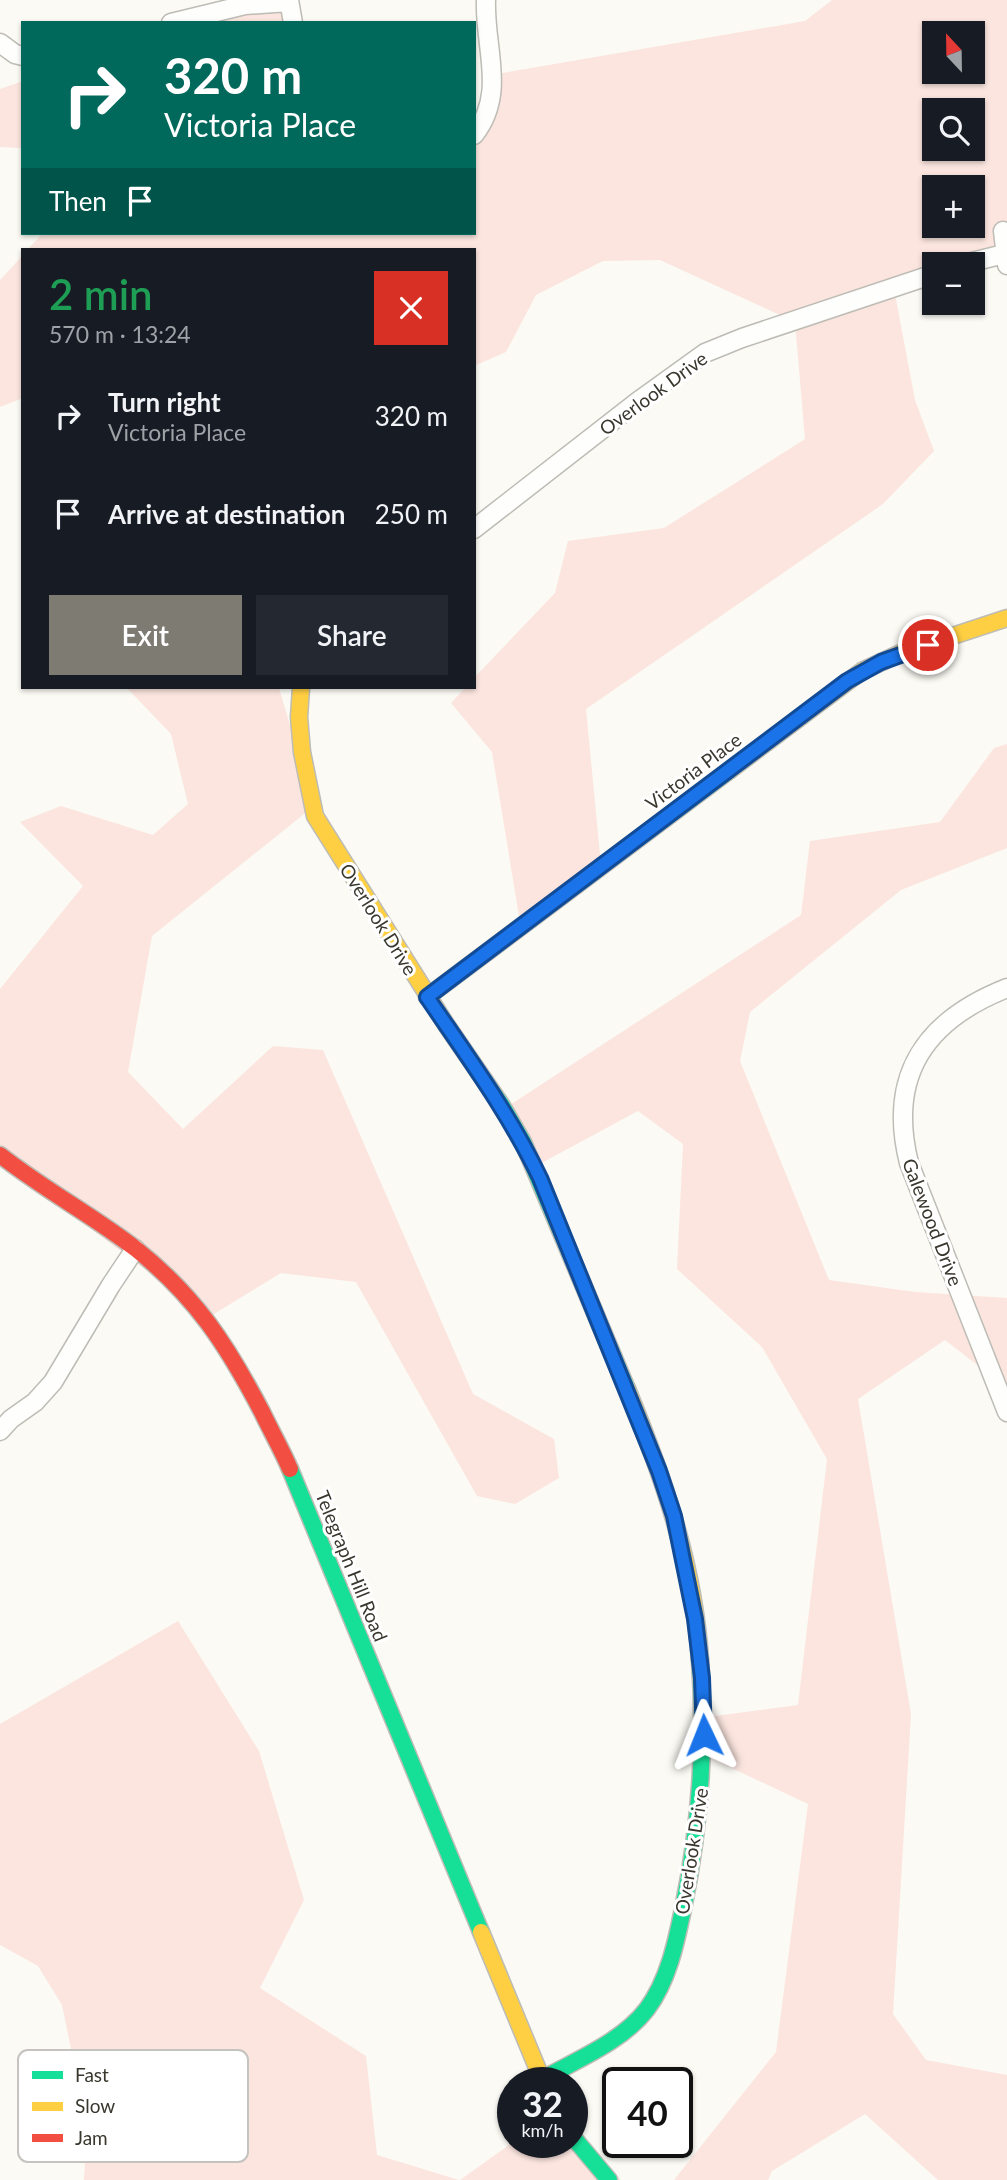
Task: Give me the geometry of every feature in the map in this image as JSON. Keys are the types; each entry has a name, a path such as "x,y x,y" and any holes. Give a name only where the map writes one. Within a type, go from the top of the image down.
{"street":[{"path":"476,132 489,111 492,100 486,0"},
{"path":"178,21 245,5 289,1 293,21"},
{"path":"0,43 21,56"},
{"path":"985,262 1006,260 1003,231"},
{"name":"Overlook Drive","path":"476,527 637,402 705,353 922,278"},
{"name":"Victoria Place","path":"427,997 862,671 901,653 1007,618"},
{"name":"Overlook Drive","path":"301,689 298,716 315,816 427,997 523,1142 659,1471 679,1538 695,1619 702,1678 704,1735 694,1855 682,1914 661,1984 646,2011 634,2023 566,2067"},
{"name":"Galewood Drive","path":"1007,988 959,1011 939,1028 924,1046 906,1086 902,1124 909,1163 1007,1412"},
{"name":"Telegraph Hill Road","path":"0,1155 29,1178 135,1249 180,1289 200,1311 234,1359 291,1472 536,2067"},
{"path":"0,1431 11,1419 35,1402 52,1382 135,1249"},
{"path":"588,2155 609,2180"}],"shaded area":[{"path":"283,0 293,21 201,21"},
{"path":"832,0 1007,0 1007,245 985,254 985,252 922,252 922,282 895,294 915,400 934,451 883,504 586,709 601,865 519,916 492,752 451,703 464,689 476,689 476,676 555,593 568,541 664,528 805,439 795,322 660,260 603,261 536,295 506,352 476,365 476,248 29,248 41,235 476,235 476,126 497,74 805,21"},
{"path":"21,82 21,148 0,147 0,89"},
{"path":"21,257 21,399 0,407 0,280"},
{"path":"128,689 279,689 314,806 152,936 128,1072 183,1129 273,1046 323,1050 473,1394 554,1439 559,1478 515,1504 477,1496 356,1282 281,1273 209,1317 0,1161 0,989 83,886 20,822 61,806 153,835 188,804 171,734"},
{"path":"1007,744 1007,848 901,890 750,1012 740,1061 829,1280 915,1292 1007,1298 1007,1388 945,1340 858,1399 911,1714 893,2014 926,2060 1007,2075 1007,2180 938,2180 865,2114 772,2171 768,2180 674,2180 776,2052 808,1804 706,1756 708,1717 798,1705 827,1459 762,1347 677,1269 683,1144 638,1111 536,1166 507,1107 801,915 810,841 940,822 994,748"},
{"path":"178,1621 259,1751 304,1900 260,1988 366,2056 377,2155 459,2180 84,2180 85,2162 248,2162 248,2050 71,2050 62,2005 38,1966 0,1945 0,1724"},
{"path":"588,2144 621,2180 460,2180 497,2153 497,2158 588,2158"}],"traffic: fast":[{"path":"427,997 730,770"},
{"path":"447,1026 502,1106 523,1142 627,1389"},
{"path":"290,1469 481,1932"},
{"path":"565,2067 612,2041 637,2021 654,1998 666,1974 683,1909 694,1847 702,1754 700,1660"},
{"path":"588,2155 609,2180"}],"traffic: slow":[{"path":"730,770 862,671 901,653 1007,618"},
{"path":"301,689 299,717 302,752 315,816 447,1026"},
{"path":"627,1389 653,1455 684,1555 697,1625 700,1660"},
{"path":"481,1932 537,2067"}],"traffic: jam":[{"path":"0,1155 136,1249 176,1285 223,1344 262,1412 290,1469"}],"route":[{"path":"704,1735 702,1678 695,1619 685,1561 659,1471 523,1142 427,997 847,681 901,653 928,645"}]}
